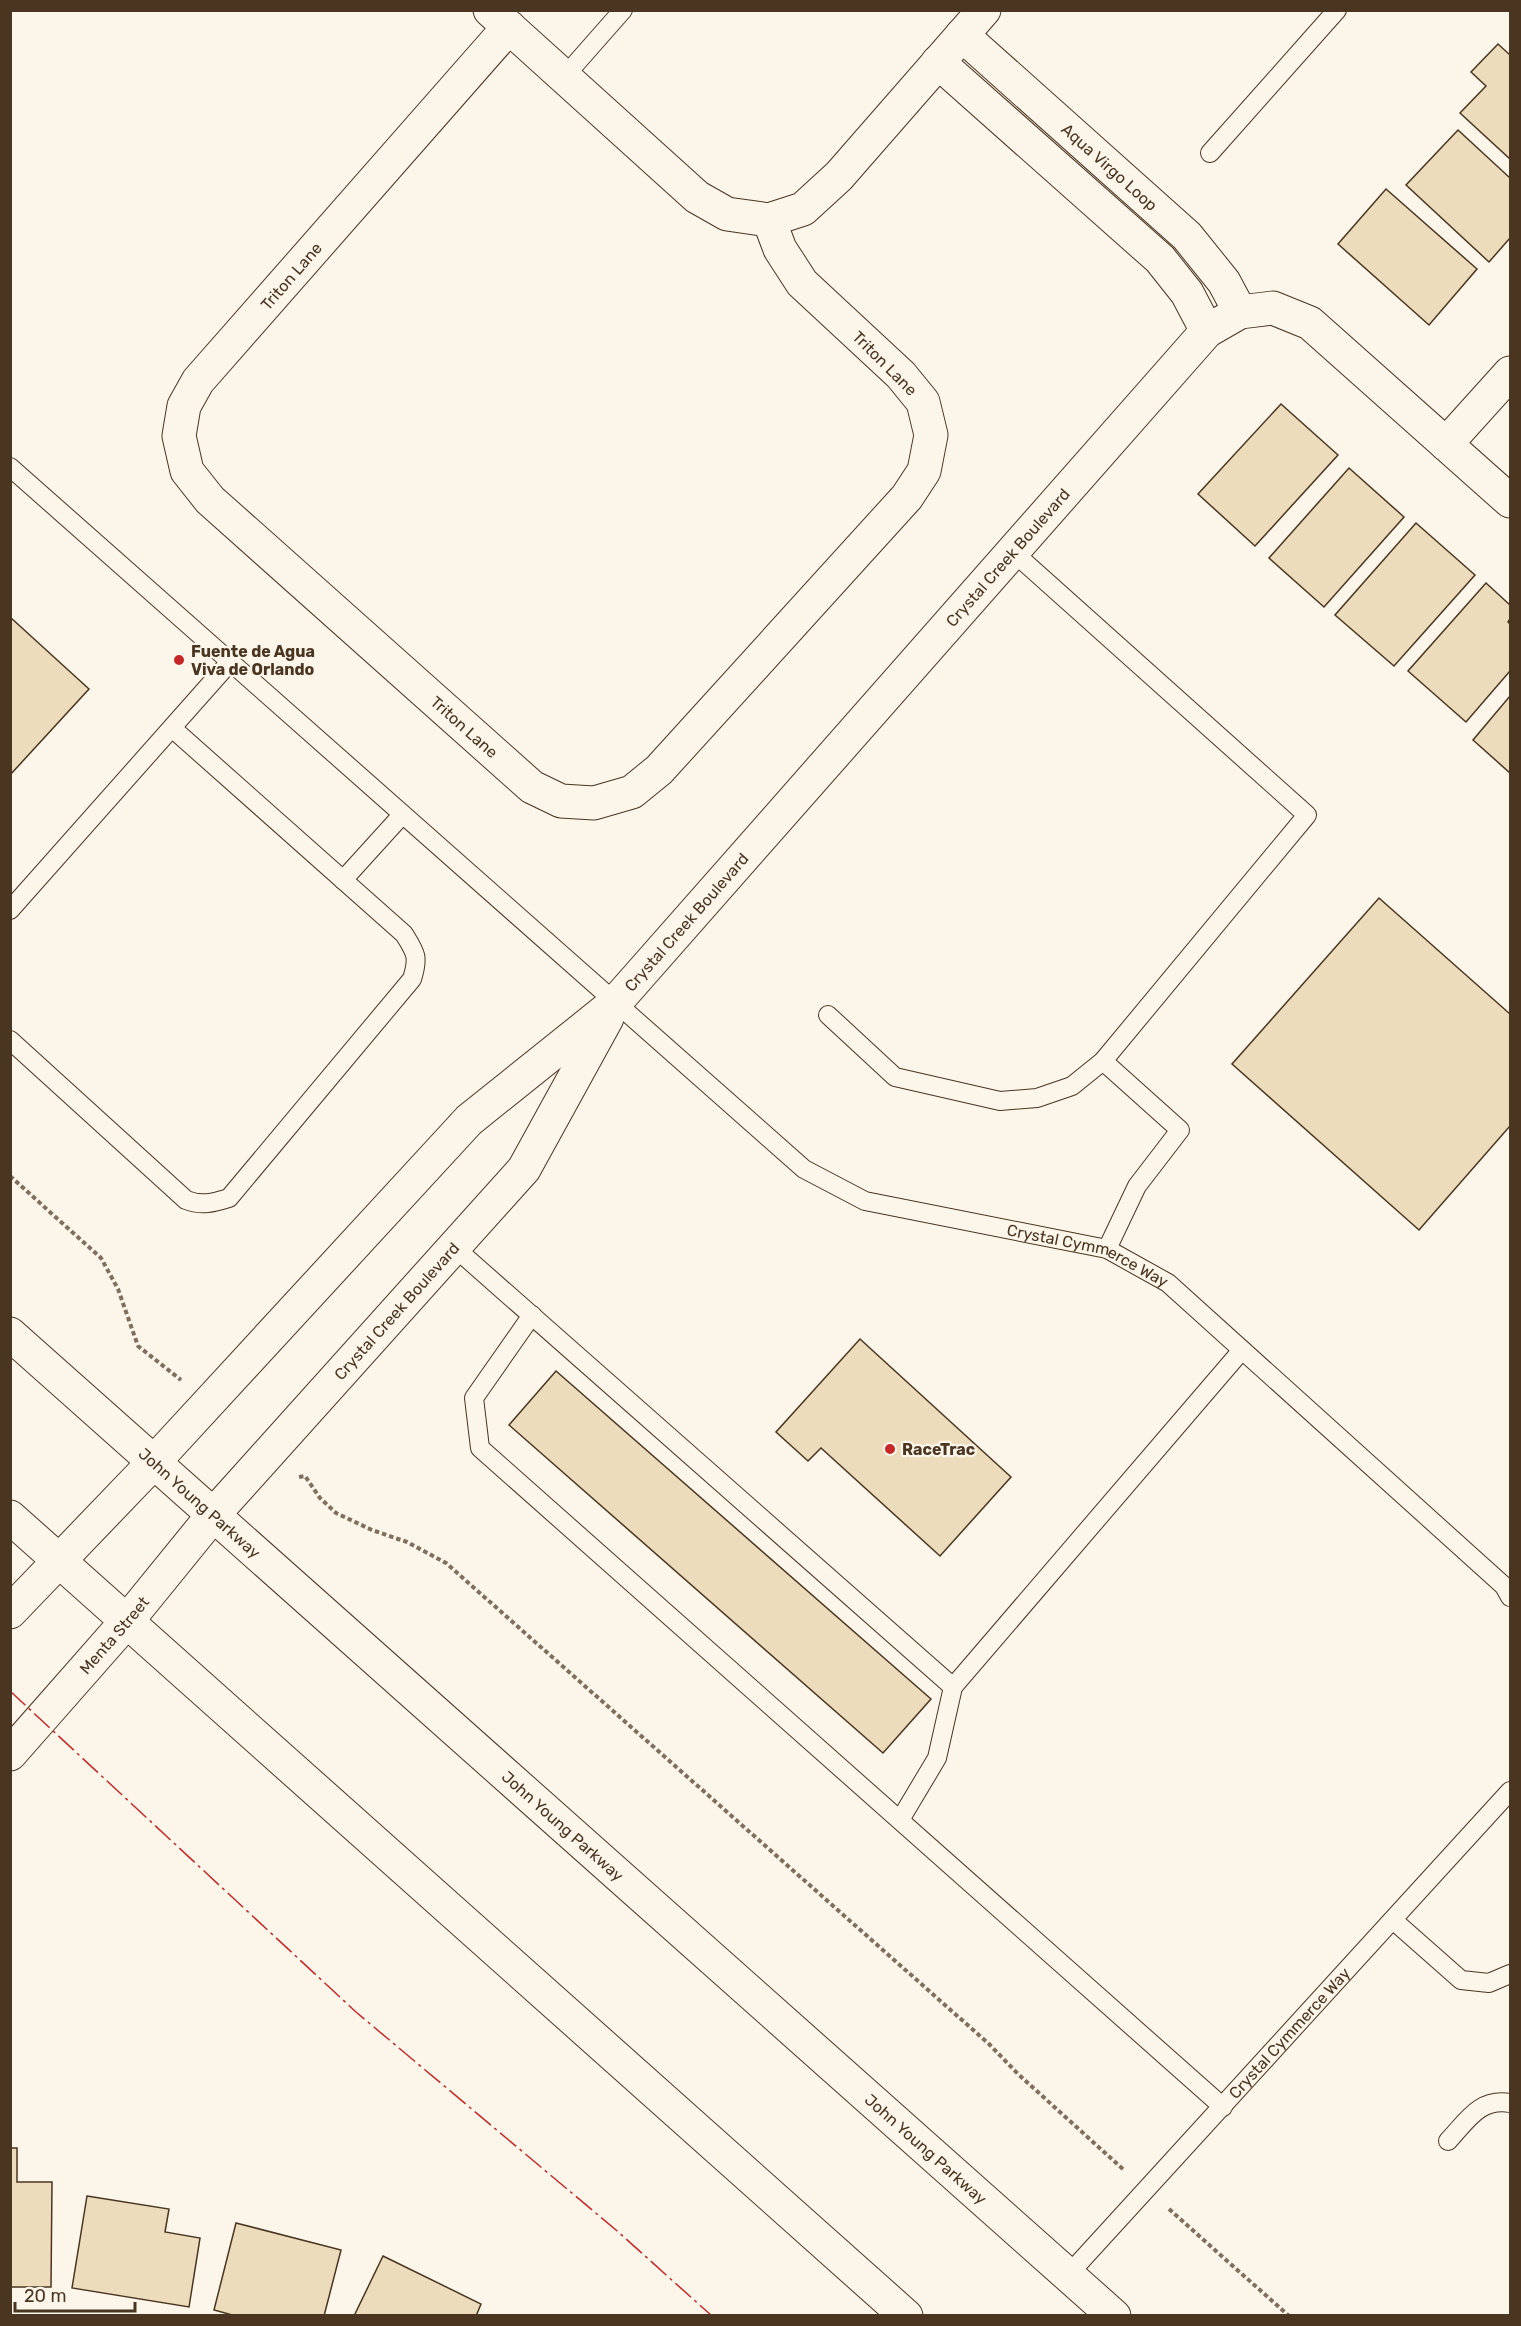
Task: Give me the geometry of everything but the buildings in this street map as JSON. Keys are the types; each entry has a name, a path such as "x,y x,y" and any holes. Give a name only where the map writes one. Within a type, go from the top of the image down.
{"main road":[{"path":"500,19 698,197 727,214 769,220 803,209 839,176 984,10"},
{"name":"Triton Lane","path":"500,19 198,381 184,406 179,436 187,471 210,500 532,787 561,801 594,803 632,792 660,770 907,497 924,471 931,435 923,402 901,375 802,283 780,249 769,220"},
{"name":"Aqua Virgo Loop","path":"962,35 1187,236 1224,282 1240,312"},
{"name":"Aqua Virgo Loop","path":"938,62 1160,259 1187,293 1207,331"},
{"path":"1103,208 1127,182"},
{"name":"Crystal Creek Boulevard","path":"154,1462 470,1120 615,1003 1207,331 1240,312 1273,308 1310,323 1510,501"},
{"path":"1446,444 1510,373"},
{"name":"Crystal Creek Boulevard","path":"214,1514 524,1169 615,1003"},
{"name":"John Young Parkway","path":"10,1334 1114,2316"},
{"path":"10,1612 154,1462"},
{"name":"Menta Street","path":"10,1754 127,1621 214,1514"},
{"path":"10,1517 906,2316"}],"lane":[{"path":"564,77 623,10"},
{"path":"1210,153 1337,10"},
{"name":"Crystal Cymmerce Way","path":"10,467 804,1169 865,1201 1107,1249 1168,1283 1504,1586 1510,1597"},
{"path":"828,1015 895,1077 1000,1101 1037,1098 1072,1086 1103,1061 1307,815 1012,551"},
{"path":"10,910 230,662"},
{"path":"10,1040 186,1200 199,1205 229,1198 412,979 417,964 413,948 404,934 172,728"},
{"path":"343,880 402,815"},
{"path":"1103,1061 1180,1130 1137,1186 1107,1249"},
{"path":"454,1247 953,1687"},
{"path":"532,1315 474,1398 480,1448 1223,2107"},
{"path":"900,1820 937,1758 953,1687 1242,1350"},
{"name":"Crystal Cymmerce Way","path":"1068,2275 1510,1791"},
{"path":"1393,1920 1461,1980 1490,1983 1510,1974"},
{"path":"1448,2141 1482,2105 1499,2101 1510,2103"}],"path":[{"path":"10,1176 101,1258 118,1289 138,1346 183,1383"},
{"path":"298,1477 305,1476 320,1498 336,1513 372,1530 407,1542 446,1563 989,2044 1018,2074 1289,2316"}],"power":[{"path":"10,1691 356,2012 616,2230 712,2316"}],"place":[{"name":"Fuente de Agua Viva de Orlando","path":"179,660"},
{"name":"RaceTrac","path":"890,1449"}]}
